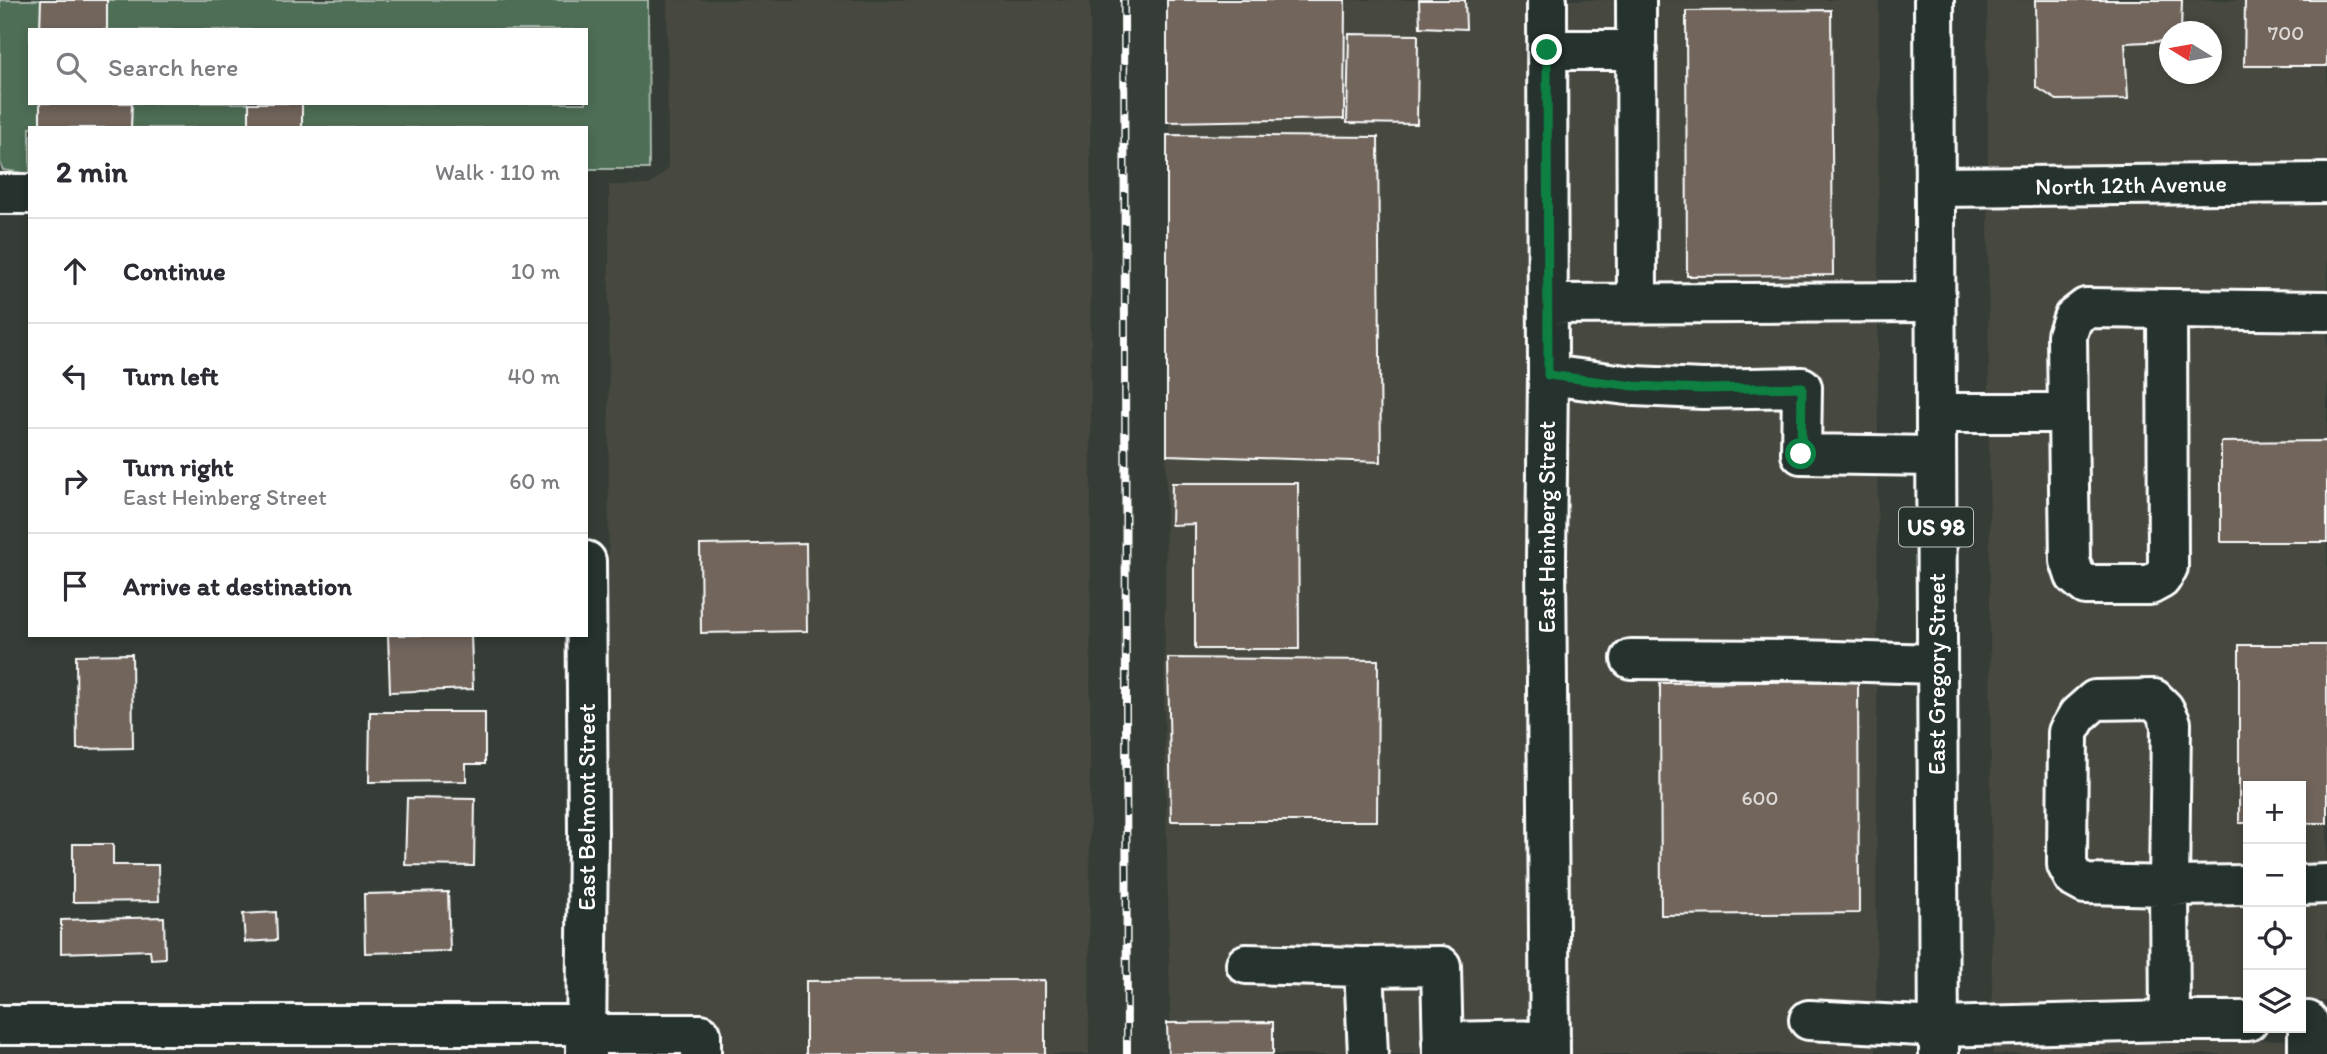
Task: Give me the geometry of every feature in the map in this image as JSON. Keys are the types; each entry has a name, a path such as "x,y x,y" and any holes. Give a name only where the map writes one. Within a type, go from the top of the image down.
{"main road":[{"name":"East Heinberg Street","path":"1547,0 1546,575 1550,1047"},
{"path":"1636,0 1637,303"},
{"name":"East Gregory Street","path":"1934,0 1939,1041"},
{"path":"1547,50 1636,50"},
{"name":"North 12th Avenue","path":"1935,187 2327,183"},
{"path":"0,194 28,194"},
{"path":"1548,304 1935,302"},
{"path":"2167,309 2168,567 2161,579 2150,585 2086,585 2076,576 2070,561 2067,334 2073,318 2086,308 2167,309 2327,311"},
{"path":"1548,375 1634,386 1703,389 1802,387 1801,454 1936,456"},
{"path":"1936,413 2068,413"},
{"name":"East Belmont Street","path":"586,1038 587,637"},
{"path":"1631,659 1937,664"},
{"path":"2170,1021 2169,886 2171,723 2164,709 2154,699 2095,700 2078,715 2068,732 2067,864 2074,878 2085,884 2169,886 2243,885"},
{"path":"2306,885 2327,884"},
{"path":"1246,964 1441,966 1442,1048 1550,1047"},
{"path":"1364,967 1368,1054"},
{"path":"1809,1020 1939,1041 2170,1021 2231,1032"},
{"path":"0,1025 586,1038 701,1034 701,1054"}],"shaded area":[{"path":"667,0 1090,0 1089,1054 608,1054 609,185 650,185 668,169"},
{"path":"1171,0 1879,0 1876,1054 1171,1054 1164,707"},
{"path":"1987,0 2327,0 2327,164 1988,167"},
{"path":"2327,202 2327,1001 2306,1001 2306,781 2243,781 2243,1001 1992,1007 1988,206"},
{"path":"2172,1040 2327,1040 2327,1054 1993,1054 1992,1046 2104,1044"}],"green space":[{"path":"0,0 648,0 649,169 588,169 588,126 28,126 28,174 3,170 0,162"}],"building":[{"path":"41,0 107,0 107,28 40,28"},
{"path":"1167,0 1345,0 1344,119 1167,122"},
{"path":"1419,0 1465,0 1466,29 1420,27"},
{"path":"2035,0 2182,0 2181,21 2159,21 2159,41 2125,43 2128,99 2057,100 2036,87"},
{"path":"2245,0 2327,0 2327,66 2244,66"},
{"path":"1831,10 1833,275 1687,276 1686,11"},
{"path":"1349,34 1418,35 1417,124 1347,123"},
{"path":"40,105 132,105 131,126 40,126"},
{"path":"249,105 302,105 302,126 249,126"},
{"path":"1167,135 1378,137 1381,462 1167,455"},
{"path":"2327,441 2327,542 2221,542 2221,442"},
{"path":"1172,483 1298,483 1299,649 1195,649 1195,524 1171,525"},
{"path":"806,543 807,631 701,633 700,545"},
{"path":"388,637 471,637 473,689 390,692"},
{"path":"2239,645 2327,645 2327,823 2306,823 2306,781 2243,781 2243,823 2239,823"},
{"path":"132,654 133,748 77,749 76,655"},
{"path":"1168,658 1378,660 1377,821 1171,821"},
{"path":"1858,681 1859,913 1661,915 1660,683"},
{"path":"370,712 485,712 485,764 466,764 466,781 369,782"},
{"path":"407,798 475,799 474,866 405,865"},
{"path":"73,844 113,844 113,865 158,865 159,901 73,902"},
{"path":"448,892 450,951 365,953 364,894"},
{"path":"276,912 277,940 245,942 243,914"},
{"path":"164,917 165,958 151,959 150,950 61,953 61,920"},
{"path":"1045,980 1045,1054 806,1054 806,981"},
{"path":"1273,1022 1273,1054 1168,1054 1167,1023"}],"railway":[{"path":"1124,0 1127,1054"}],"route":[{"path":"1547,50 1548,375 1634,386 1703,389 1802,387 1801,454"}]}
